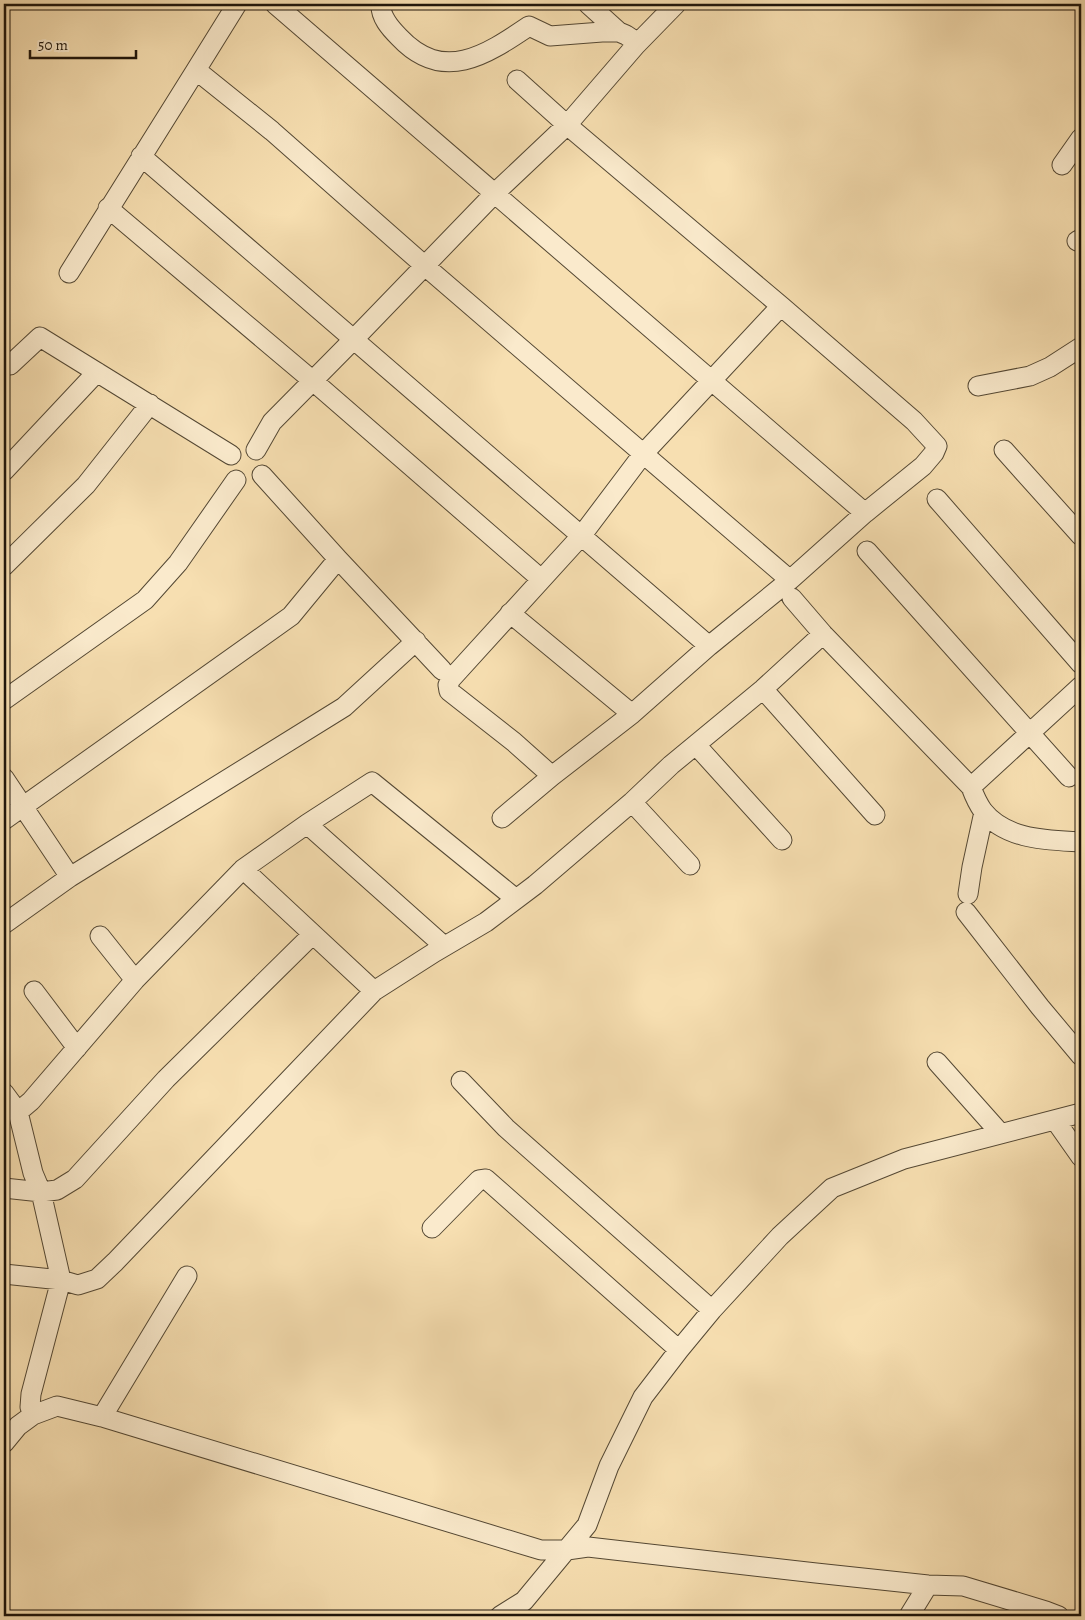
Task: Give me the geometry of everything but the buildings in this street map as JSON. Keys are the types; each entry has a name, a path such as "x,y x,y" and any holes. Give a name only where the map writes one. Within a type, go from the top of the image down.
{"street":[{"path":"69,273 237,4"},
{"path":"275,4 865,513"},
{"path":"381,4 387,24 402,40 418,53 435,60 451,63 465,61 496,48 529,26 550,36 619,32"},
{"path":"588,4 619,32 638,43"},
{"path":"256,450 272,422 495,192 567,125 638,43 676,4"},
{"path":"196,70 272,130 424,266 643,454 791,589 823,634 971,787 984,812 1007,830 1036,840 1080,842"},
{"path":"502,818 552,776 632,714 709,646 791,589 865,513 923,466 938,446 914,421 567,125 517,80"},
{"path":"1062,165 1081,138"},
{"path":"141,156 709,646"},
{"path":"108,208 541,579"},
{"path":"552,776 514,742 449,691 448,685 451,679 582,535 643,454 781,306"},
{"path":"4,364 10,365 40,337 231,455"},
{"path":"978,386 1030,376 1050,367 1081,347"},
{"path":"4,471 96,372"},
{"path":"4,566 86,485 150,404"},
{"path":"243,447 250,447 256,450 262,455 264,462 262,475 250,483 236,480 228,468 228,461 231,455 243,447"},
{"path":"1004,450 1081,536"},
{"path":"262,475 442,670"},
{"path":"4,700 145,600 178,563 236,480"},
{"path":"937,498 1081,664"},
{"path":"867,550 1069,777"},
{"path":"4,820 291,616 338,559"},
{"path":"510,613 632,714"},
{"path":"4,1274 61,1280 78,1286 97,1279 374,992 444,946 486,922 516,899 632,802 671,765 763,689 823,634"},
{"path":"4,924 70,878 344,707 416,642"},
{"path":"971,787 1081,686"},
{"path":"763,689 874,815"},
{"path":"696,745 782,840"},
{"path":"4,778 70,878"},
{"path":"18,1112 31,1101 78,1048 135,980 243,869 307,824 372,782 516,899"},
{"path":"632,802 690,865"},
{"path":"984,812 972,867 967,903 1040,1007 1081,1056"},
{"path":"307,824 444,946"},
{"path":"243,869 374,992"},
{"path":"4,1188 41,1192 56,1190 75,1179 166,1079 312,935"},
{"path":"100,936 135,980"},
{"path":"34,991 78,1048"},
{"path":"937,1062 1001,1134"},
{"path":"461,1081 506,1128 712,1310"},
{"path":"4,1093 18,1112 33,1173 41,1192 61,1280 31,1394 30,1407 18,1421 4,1444"},
{"path":"500,1616 524,1600 587,1525 609,1466 643,1397 679,1350 712,1310 780,1236 832,1188 904,1159 1081,1113"},
{"path":"1055,1120 1081,1157"},
{"path":"432,1228 479,1180 486,1179 679,1350"},
{"path":"102,1417 187,1276"},
{"path":"18,1421 56,1406 102,1417 541,1550 566,1550 588,1547 816,1574 928,1585 963,1586 1050,1614"},
{"path":"909,1616 928,1585"}]}
